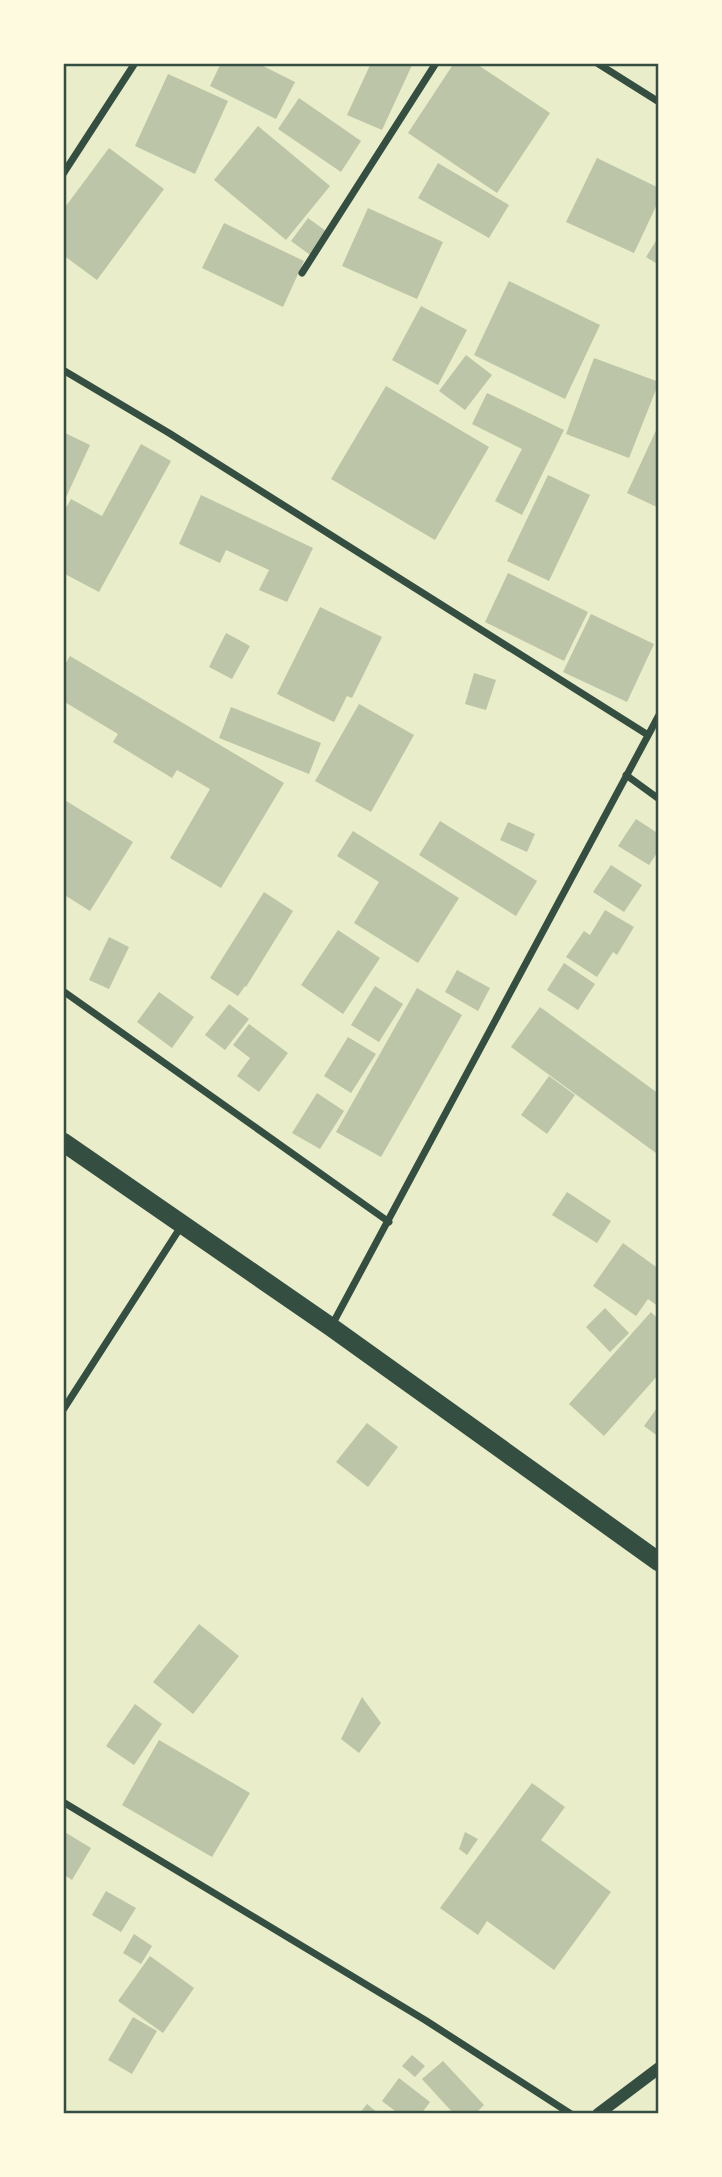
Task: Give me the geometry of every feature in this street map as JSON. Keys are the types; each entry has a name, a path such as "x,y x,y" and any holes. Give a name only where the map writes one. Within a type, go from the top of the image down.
{"highway":[{"path":"63,1142 331,1327 659,1562"}],"street":[{"path":"63,174 135,63"},
{"path":"302,273 436,63"},
{"path":"597,63 659,102"},
{"path":"63,370 169,433 648,735"},
{"path":"331,1327 659,715"},
{"path":"626,775 659,799"},
{"path":"63,990 389,1222"},
{"path":"63,1410 183,1225"},
{"path":"63,1802 425,2020 571,2114"},
{"path":"598,2114 659,2068"}],"building":[{"path":"221,63 257,63 295,82 276,119 210,86"},
{"path":"371,63 413,63 382,130 347,115"},
{"path":"454,63 475,63 550,113 497,193 408,133"},
{"path":"168,74 228,101 195,174 135,146"},
{"path":"299,98 361,141 341,172 278,129"},
{"path":"258,126 330,186 286,240 214,180"},
{"path":"109,148 164,189 97,280 63,255 63,210"},
{"path":"597,158 659,188 659,200 634,253 566,222"},
{"path":"438,163 509,205 489,238 418,198"},
{"path":"368,208 443,242 417,299 342,266"},
{"path":"308,218 330,234 313,257 291,241"},
{"path":"224,223 304,261 283,307 202,268"},
{"path":"659,236 659,265 646,257"},
{"path":"509,281 600,325 565,399 474,355"},
{"path":"421,306 467,330 438,385 392,360"},
{"path":"466,355 492,375 465,410 439,391"},
{"path":"594,358 659,382 629,458 566,434"},
{"path":"386,386 489,447 435,540 331,479"},
{"path":"487,393 564,430 522,515 495,501 522,449 472,424"},
{"path":"659,424 659,508 627,493"},
{"path":"63,432 90,445 63,504"},
{"path":"141,444 171,461 99,592 63,573 63,513 71,499 102,516"},
{"path":"548,475 590,495 549,581 507,561"},
{"path":"201,495 313,548 287,602 259,590 269,570 226,550 220,563 179,544"},
{"path":"508,573 588,612 564,661 485,622"},
{"path":"320,607 382,637 352,698 347,696 334,722 277,694"},
{"path":"591,614 654,644 627,702 563,672"},
{"path":"226,633 250,646 232,679 209,667"},
{"path":"70,656 284,783 221,888 170,858 210,789 177,770 172,778 113,742 118,734 63,701 63,668"},
{"path":"474,673 496,680 486,710 465,704"},
{"path":"359,704 414,735 371,812 315,781"},
{"path":"231,707 321,743 309,774 219,738"},
{"path":"63,799 133,842 90,911 63,894"},
{"path":"636,819 659,834 659,850 649,865 618,846"},
{"path":"440,821 537,881 516,916 419,855"},
{"path":"508,822 535,834 527,852 500,840"},
{"path":"353,831 459,898 418,963 354,923 379,882 337,856"},
{"path":"611,865 642,885 624,912 593,892"},
{"path":"264,892 293,911 238,996 210,978"},
{"path":"605,910 634,927 617,955 613,952 597,977 566,957 584,931 590,935"},
{"path":"338,930 380,958 343,1014 301,985"},
{"path":"109,937 129,947 109,989 89,980"},
{"path":"564,963 595,984 578,1010 547,990"},
{"path":"457,970 490,988 478,1011 445,992"},
{"path":"375,986 403,1004 379,1042 351,1025"},
{"path":"417,988 462,1015 381,1157 336,1132"},
{"path":"159,992 194,1017 172,1048 137,1022"},
{"path":"229,1004 249,1019 225,1050 205,1035"},
{"path":"540,1007 659,1094 659,1148 656,1153 511,1047"},
{"path":"249,1024 288,1053 259,1092 237,1076 250,1058 233,1045"},
{"path":"348,1037 376,1054 351,1093 324,1076"},
{"path":"549,1076 575,1095 547,1134 521,1115"},
{"path":"317,1093 344,1111 320,1149 292,1133"},
{"path":"567,1192 611,1221 597,1243 552,1215"},
{"path":"623,1243 659,1269 659,1307 648,1299 636,1316 593,1286"},
{"path":"605,1308 629,1333 610,1352 586,1327"},
{"path":"651,1312 659,1320 659,1374 604,1436 569,1404"},
{"path":"659,1405 659,1437 644,1426"},
{"path":"367,1423 398,1447 368,1487 336,1462"},
{"path":"199,1624 239,1656 193,1714 153,1682"},
{"path":"362,1697 381,1723 359,1753 341,1739"},
{"path":"135,1704 162,1724 134,1765 106,1746"},
{"path":"159,1740 250,1793 212,1857 122,1805"},
{"path":"532,1783 565,1807 541,1840 611,1892 554,1970 487,1921 478,1935 440,1908"},
{"path":"63,1831 91,1848 72,1880 63,1874"},
{"path":"465,1832 478,1839 467,1855 459,1849"},
{"path":"106,1891 136,1908 121,1932 92,1915"},
{"path":"134,1934 152,1946 141,1964 123,1953"},
{"path":"150,1956 194,1988 163,2033 118,2001"},
{"path":"133,2017 157,2031 132,2074 108,2060"},
{"path":"412,2055 425,2066 415,2077 402,2066"},
{"path":"443,2061 484,2105 475,2114 454,2114 422,2079"},
{"path":"399,2078 430,2102 421,2114 399,2114 382,2101"},
{"path":"367,2104 379,2114 359,2114"}]}
